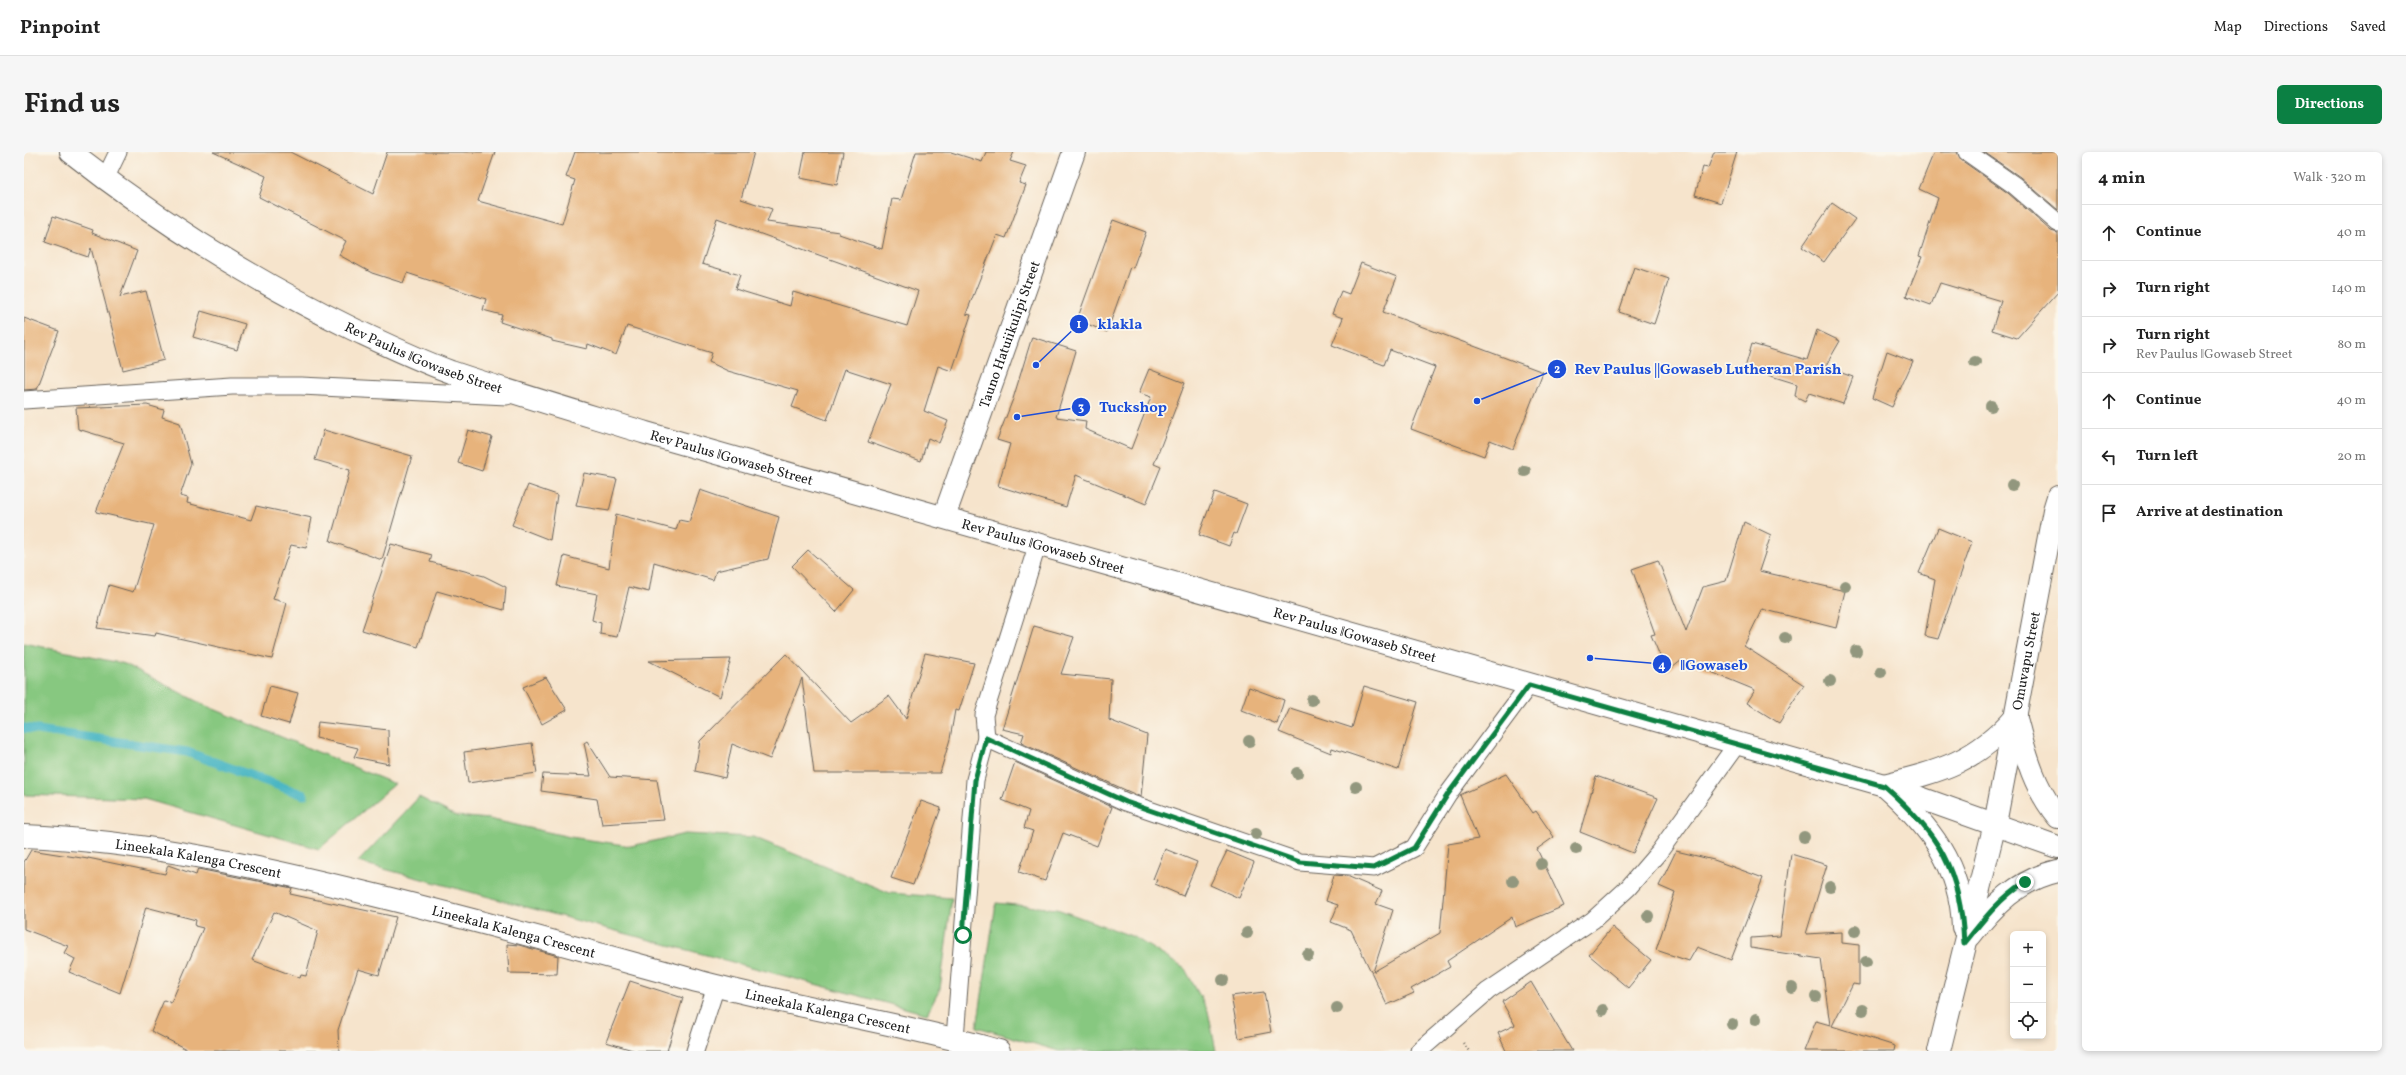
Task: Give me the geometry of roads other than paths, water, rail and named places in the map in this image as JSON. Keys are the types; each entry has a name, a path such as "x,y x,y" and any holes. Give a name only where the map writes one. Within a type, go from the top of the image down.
{"street":[{"name":"Rev Paulus ǁGowaseb Street","path":"71,152 105,179 202,246 311,308 450,371 646,433 1038,543 1884,786 2058,847"},
{"name":"Tauno Hatuiikulipi Street","path":"944,517 1074,152"},
{"name":"Omuvapu Street","path":"1964,944 1995,824 2054,510 2058,497"},
{"path":"1884,786 1947,766 1978,752 1998,736 2016,715"},
{"path":"2016,715 2025,755 2034,780 2058,817"},
{"path":"1884,786 1912,810 1932,833 1950,868 1962,906 1964,944 1939,1051"},
{"name":"Lineekala Kalenga Crescent","path":"24,836 139,845 231,862 441,911 716,986 955,1038 1000,1051"},
{"path":"1964,944 1990,911 2008,894 2025,882 2058,871"}],"lane":[{"path":"105,179 118,152"},
{"path":"1967,152 2014,185 2058,223"},
{"path":"24,400 232,386 301,386 528,396"},
{"path":"955,1038 975,780 986,738 984,715 1038,543"},
{"path":"986,738 1126,802 1300,862 1374,868 1414,848 1448,794 1529,685"},
{"path":"1419,1051 1488,990 1593,920 1628,888 1659,852 1737,744"},
{"path":"696,1051 716,986"}],"waterway":[{"path":"24,728 187,752 304,795"}],"place":[{"name":"klakla","path":"1036,365"},
{"name":"Rev Paulus ||Gowaseb Lutheran Parish","path":"1477,401"},
{"name":"Tuckshop","path":"1017,417"},
{"name":"ǁGowaseb","path":"1590,658"}]}
